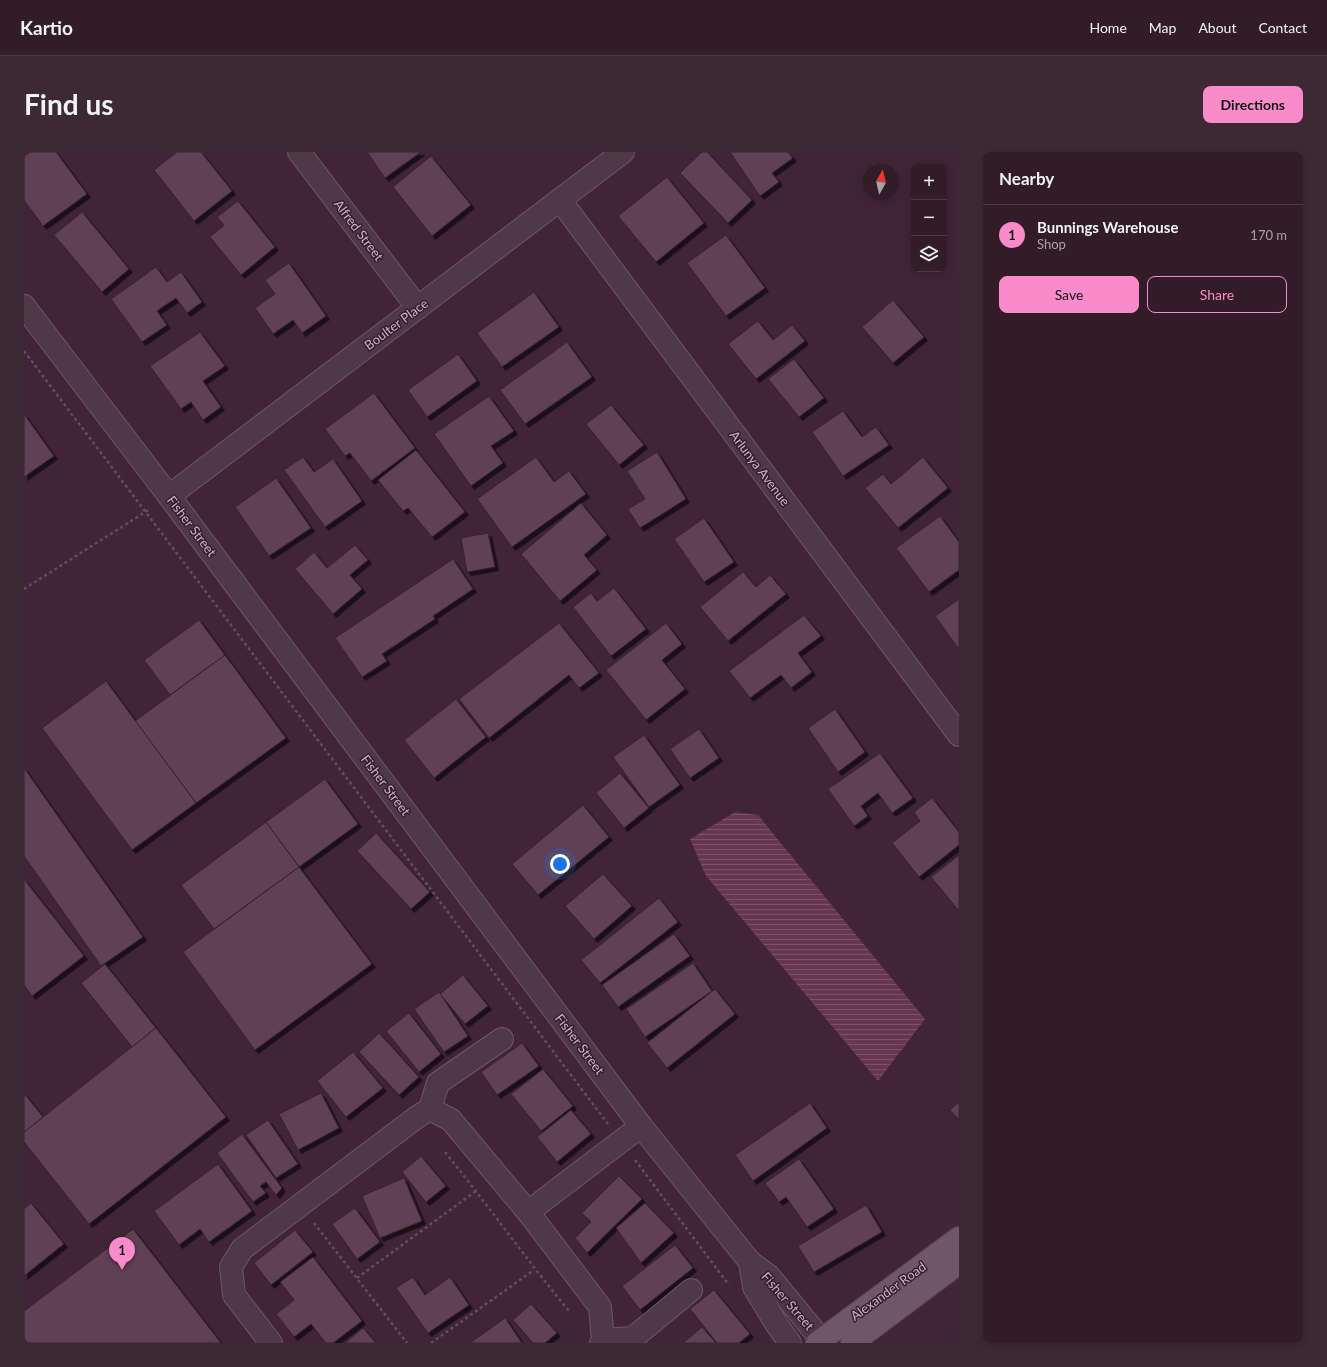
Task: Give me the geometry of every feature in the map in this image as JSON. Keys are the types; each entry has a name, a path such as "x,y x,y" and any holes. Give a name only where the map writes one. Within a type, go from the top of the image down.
{"main road":[{"name":"Alexander Road","path":"821,1342 959,1238"},
{"name":"Alexander Road","path":"852,1343 959,1263"}],"street":[{"name":"Alfred Street","path":"299,152 418,308"},
{"name":"Boulter Place","path":"170,496 623,152"},
{"name":"Arlunya Avenue","path":"560,200 959,735"},
{"name":"Fisher Street","path":"24,306 170,496 641,1126 750,1262 769,1276 821,1342"},
{"path":"271,1343 234,1295 230,1267 242,1249 417,1117 430,1109 438,1083 502,1039"},
{"path":"430,1109 451,1120 528,1212 600,1307 602,1341 633,1338 691,1290"},
{"path":"528,1212 641,1126"},
{"name":"Fisher Street","path":"750,1262 754,1287 777,1325 790,1343"}],"path":[{"path":"24,351 733,1290"},
{"path":"24,589 170,496"},
{"path":"441,1148 476,1190 534,1270 569,1311"},
{"path":"357,1278 476,1190"},
{"path":"300,1206 407,1343"},
{"path":"431,1343 534,1270"}],"shaded area":[{"path":"735,812 758,815 925,1019 878,1081 706,876 690,839"}],"building":[{"path":"30,152 56,152 87,194 43,226 24,200 24,156"},
{"path":"177,152 201,152 232,191 194,221 154,170"},
{"path":"367,152 421,152 385,178"},
{"path":"702,152 707,152 752,200 728,223 680,173"},
{"path":"730,152 788,152 793,158 772,173 779,182 760,196"},
{"path":"431,156 471,205 432,236 393,187"},
{"path":"667,177 704,223 656,262 618,216"},
{"path":"238,201 275,247 241,275 210,237 224,225 217,217"},
{"path":"82,212 129,269 102,292 54,235"},
{"path":"726,235 765,288 726,316 687,263"},
{"path":"289,263 326,316 302,333 293,320 273,334 255,308 275,294 265,280"},
{"path":"156,267 167,282 181,272 202,302 187,313 176,298 157,311 167,325 142,342 111,299"},
{"path":"534,292 559,327 502,367 477,333"},
{"path":"893,300 924,337 893,363 862,327"},
{"path":"758,321 773,340 792,325 805,341 756,379 728,344"},
{"path":"200,332 225,366 203,381 221,407 203,420 191,402 181,409 150,366"},
{"path":"567,342 592,377 525,424 500,390"},
{"path":"458,354 477,381 427,417 408,390"},
{"path":"794,359 824,398 799,417 768,379"},
{"path":"374,393 415,448 371,481 350,453 345,456 325,429"},
{"path":"489,396 514,431 491,446 503,463 471,486 434,434"},
{"path":"611,405 644,445 619,465 586,424"},
{"path":"843,411 862,437 876,427 889,445 843,476 812,432"},
{"path":"24,414 54,456 24,477"},
{"path":"416,450 465,512 432,537 408,508 403,511 378,480"},
{"path":"657,452 686,499 640,528 628,509 645,499 627,471"},
{"path":"303,457 314,472 333,459 362,501 325,527 284,470"},
{"path":"536,457 554,482 569,471 586,494 512,547 477,499"},
{"path":"923,457 948,488 898,528 865,488 883,474 891,484"},
{"path":"276,478 311,528 269,556 235,507"},
{"path":"581,503 607,535 584,555 597,570 560,601 521,554"},
{"path":"940,516 959,542 959,570 929,592 896,548"},
{"path":"704,518 734,562 704,582 674,539"},
{"path":"488,533 495,567 467,572 461,538"},
{"path":"355,545 368,560 350,575 362,589 333,614 295,569 314,552 327,568"},
{"path":"453,559 473,589 433,616 435,619 382,654 387,661 362,677 335,638"},
{"path":"743,572 756,587 770,575 786,594 728,641 700,607"},
{"path":"614,588 646,629 611,656 573,607 591,593 597,601"},
{"path":"959,599 959,647 958,648 935,616"},
{"path":"804,615 821,636 798,653 812,672 791,688 781,675 750,698 729,671"},
{"path":"199,620 225,655 170,695 144,660"},
{"path":"559,623 599,673 579,688 569,675 489,738 459,699"},
{"path":"666,623 682,644 662,660 685,689 646,720 606,670"},
{"path":"225,655 286,738 196,803 135,721"},
{"path":"106,681 196,803 132,850 42,728"},
{"path":"456,699 486,737 434,778 404,740"},
{"path":"835,709 865,752 838,772 808,728"},
{"path":"699,729 719,758 690,778 670,749"},
{"path":"644,735 680,785 649,807 613,757"},
{"path":"880,753 913,798 892,813 878,793 861,806 868,816 854,826 828,789"},
{"path":"24,768 143,937 101,966 24,856"},
{"path":"620,773 649,808 624,828 596,793"},
{"path":"325,779 358,824 299,867 266,822"},
{"path":"932,798 959,832 959,845 919,877 892,843 920,821 914,812"},
{"path":"583,805 609,837 538,895 512,864"},
{"path":"266,822 299,867 214,929 181,885"},
{"path":"376,833 430,892 411,909 357,851"},
{"path":"959,855 959,911 931,877"},
{"path":"299,867 372,964 255,1050 183,952"},
{"path":"603,874 632,906 594,939 565,906"},
{"path":"24,879 84,956 32,996 24,985"},
{"path":"659,898 678,922 600,983 581,960"},
{"path":"674,934 690,956 618,1007 602,985"},
{"path":"693,963 712,991 645,1037 626,1009"},
{"path":"105,964 156,1028 132,1047 81,983"},
{"path":"463,975 488,1006 465,1024 440,994"},
{"path":"715,989 735,1014 667,1068 647,1043"},
{"path":"439,992 468,1036 444,1052 414,1009"},
{"path":"409,1013 441,1054 419,1072 386,1031"},
{"path":"156,1028 226,1117 89,1224 24,1142 24,1132"},
{"path":"379,1033 419,1077 399,1095 359,1052"},
{"path":"522,1043 539,1066 497,1095 481,1072"},
{"path":"353,1052 383,1088 346,1117 317,1081"},
{"path":"543,1069 573,1106 541,1131 511,1094"},
{"path":"24,1093 43,1117 24,1132"},
{"path":"321,1093 339,1128 298,1150 279,1114"},
{"path":"959,1102 959,1120 950,1110"},
{"path":"810,1103 827,1128 753,1181 735,1155"},
{"path":"571,1110 591,1134 557,1162 537,1137"},
{"path":"268,1120 298,1164 276,1178 246,1135"},
{"path":"242,1134 282,1188 276,1195 266,1182 260,1186 266,1193 253,1202 217,1153"},
{"path":"421,1156 446,1186 426,1202 402,1172"},
{"path":"799,1159 834,1209 807,1227 786,1197 779,1202 765,1183"},
{"path":"218,1164 252,1211 209,1242 200,1229 179,1245 154,1211"},
{"path":"619,1176 642,1199 587,1253 575,1238 591,1222 582,1213"},
{"path":"404,1178 422,1221 380,1238 362,1196"},
{"path":"31,1203 64,1244 24,1276 24,1209"},
{"path":"645,1203 674,1233 641,1263 616,1228"},
{"path":"866,1205 882,1232 814,1272 798,1246"},
{"path":"355,1208 380,1242 357,1259 332,1224"},
{"path":"133,1229 221,1343 24,1343 24,1311"},
{"path":"295,1230 313,1252 271,1285 254,1263"},
{"path":"675,1245 693,1268 640,1310 622,1286"},
{"path":"313,1257 362,1321 333,1343 326,1343 311,1324 294,1337 276,1314 294,1300 280,1282"},
{"path":"413,1277 425,1295 450,1277 469,1305 428,1333 396,1288"},
{"path":"714,1290 750,1334 739,1343 717,1343 690,1309"},
{"path":"531,1304 557,1333 545,1343 533,1343 513,1320"},
{"path":"505,1318 522,1343 470,1343"},
{"path":"702,1327 716,1343 683,1343"},
{"path":"363,1328 376,1343 345,1343"}],"place":[{"name":"Bunnings Warehouse","path":"122,1270"}]}
